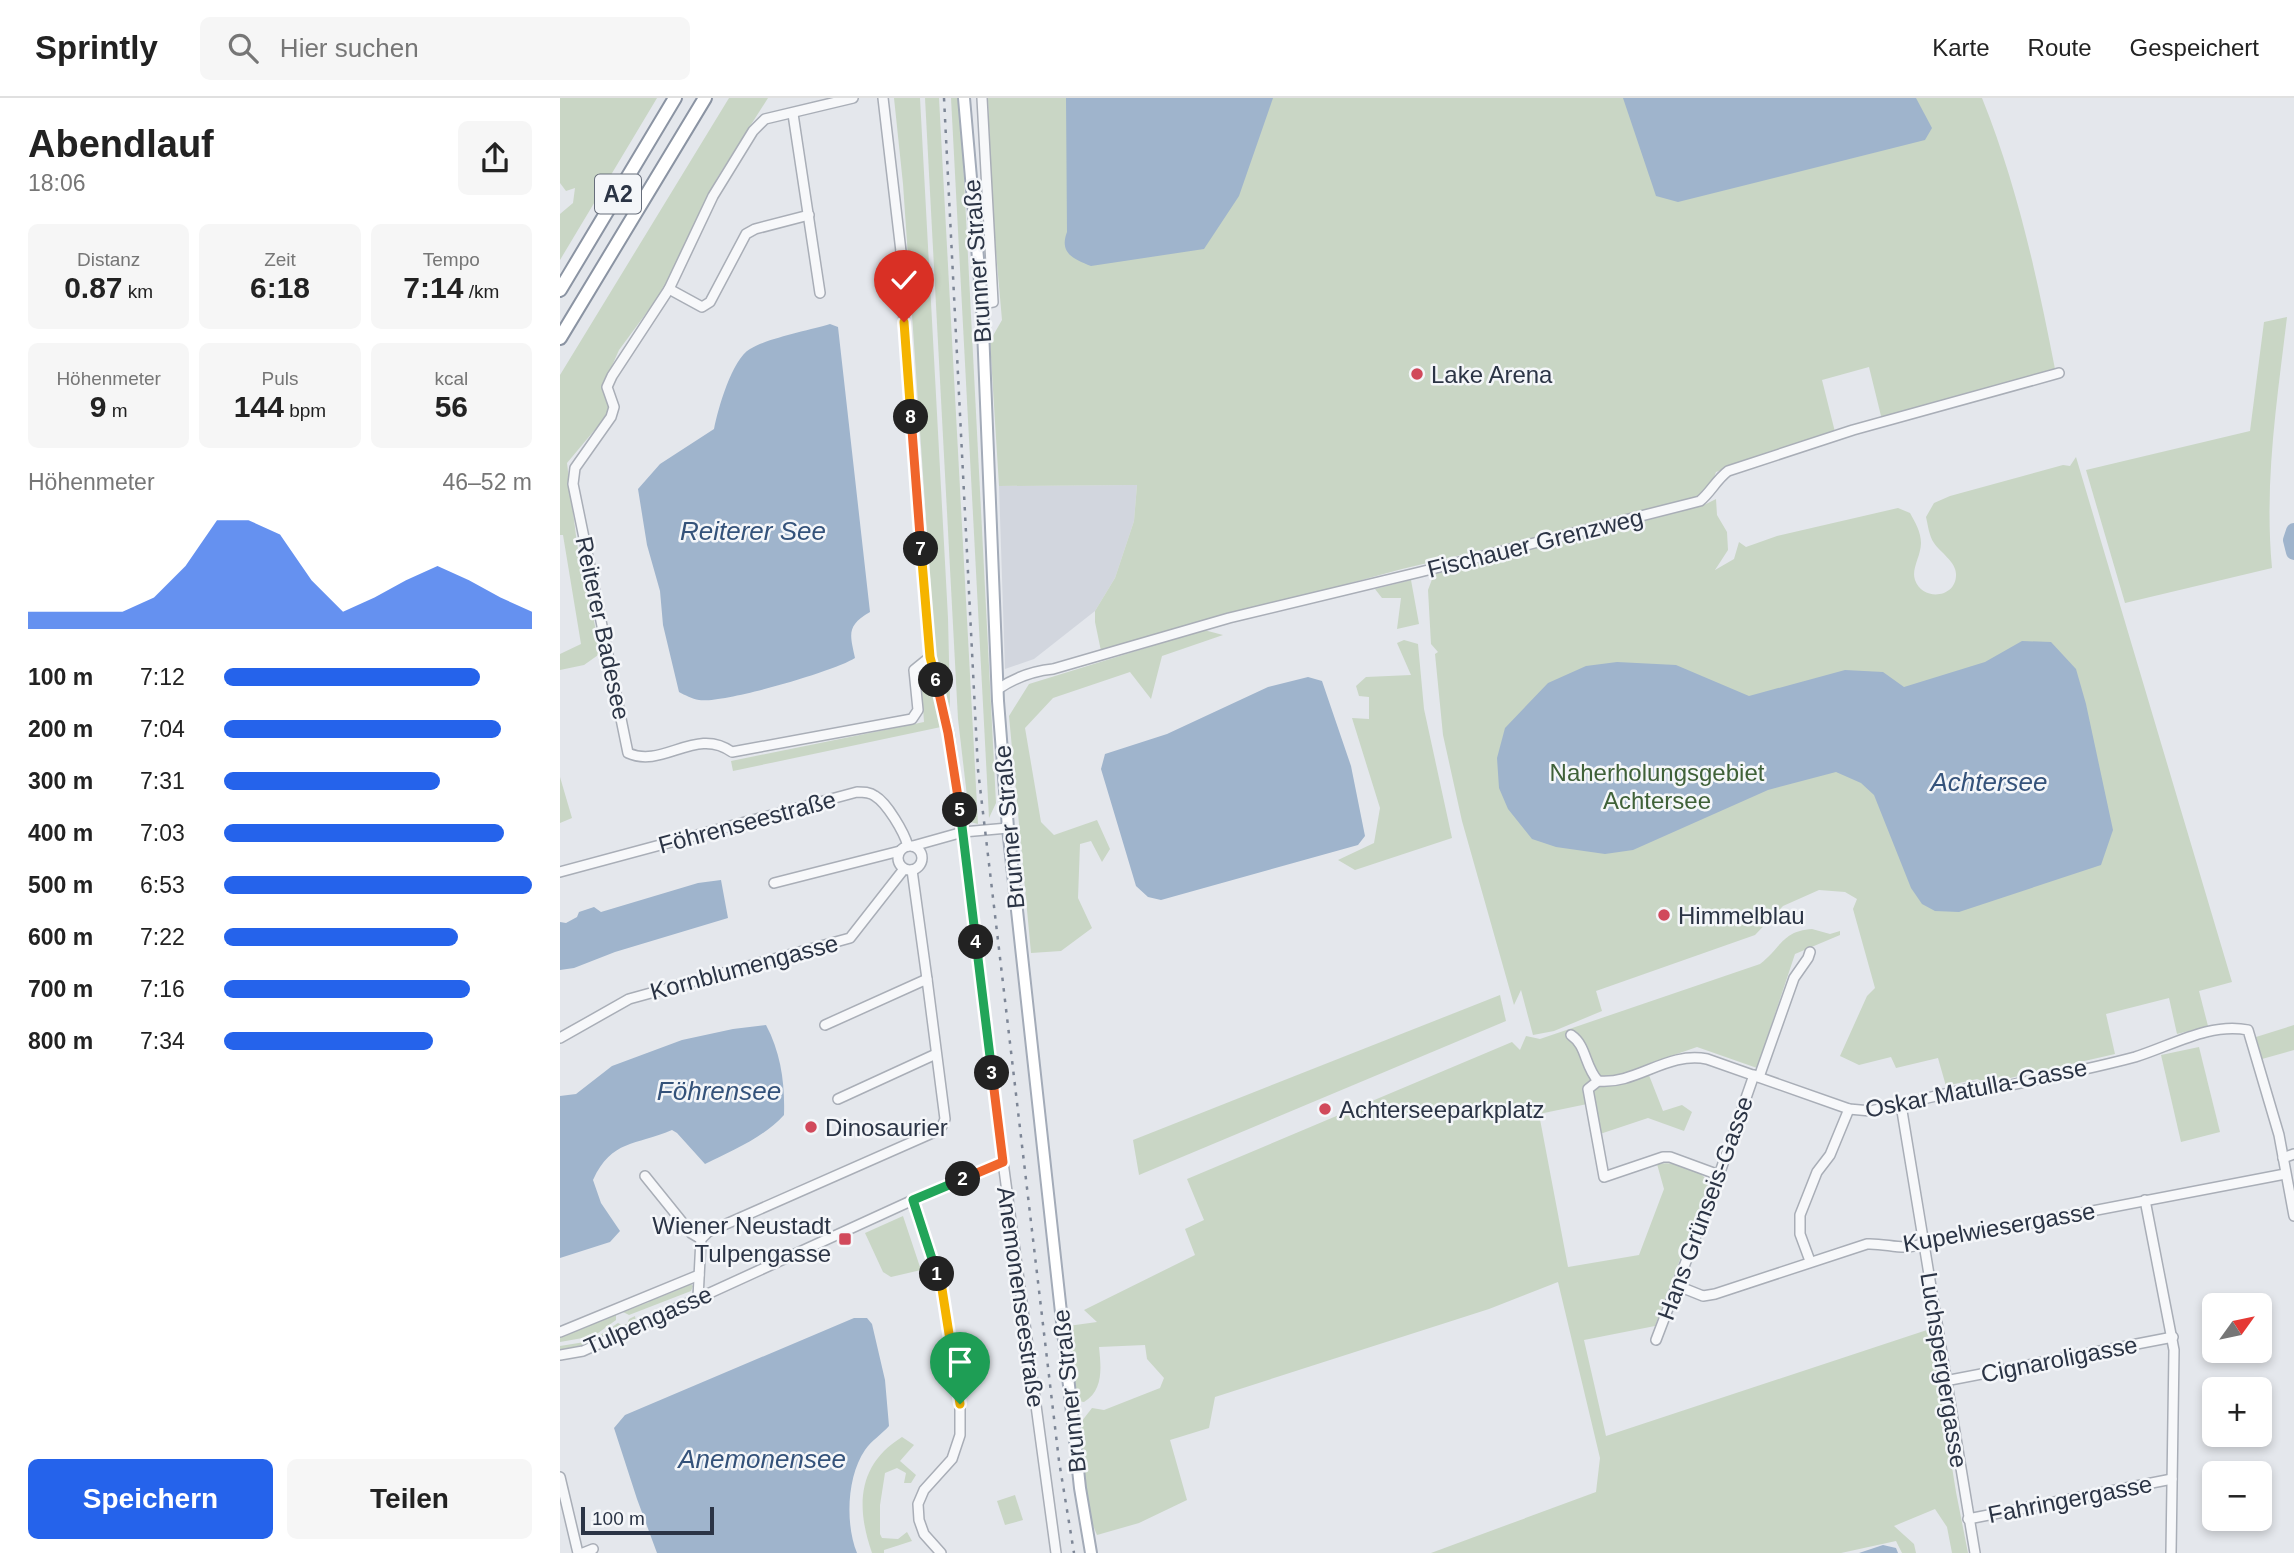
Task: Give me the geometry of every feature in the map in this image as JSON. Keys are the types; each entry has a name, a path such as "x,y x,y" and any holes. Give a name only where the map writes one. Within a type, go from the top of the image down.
{"highway":[{"name":"A2","path":"560,290 675,98"},
{"name":"A2","path":"560,338 705,98"}],"main road":[{"name":"Brunner Straße","path":"964,98 982,304 998,689 1008,828 1080,1488 1091,1553"}],"street":[{"name":"Reiterer Badesee","path":"853,98 765,120 753,131 713,196 669,289 612,376 607,387 614,407 611,417 575,468 573,484 628,753 640,759 708,742 721,744 732,752 912,719 918,710 914,670 930,657"},
{"path":"883,98 902,260 904,322 930,657 948,733 963,832"},
{"path":"982,98 993,302 982,304"},
{"path":"793,114 820,293"},
{"path":"669,289 702,307 710,302 746,234 755,229 809,215"},
{"name":"Fischauer Grenzweg","path":"998,689 1011,680 1034,671 1053,669 1229,618 1700,501 1728,471 1853,430 2059,373"},
{"name":"Föhrenseestraße","path":"560,872 858,792 875,795 883,802 905,835 907,847"},
{"path":"774,883 963,832 1008,828"},
{"name":"Anemonenseestraße","path":"963,832 1003,1162 1056,1553"},
{"path":"907,847 898,863 908,869 918,866 940,839"},
{"path":"907,847 919,850 922,860"},
{"path":"698,1298 701,1239 708,1232 937,1131 945,1119 927,979 908,869"},
{"name":"Kornblumengasse","path":"560,1038 629,999 850,938 908,869"},
{"name":"Hans Grünseis-Gasse","path":"1656,1340 1794,978 1810,952"},
{"path":"825,1026 927,979"},
{"name":"Oskar Matulla-Gasse","path":"1719,1175 1670,1157 1663,1157 1604,1177 1588,1089 1598,1081 1612,1082 1677,1058 1694,1056 1849,1109 1871,1111 1975,1087 1988,1090 2134,1057 2172,1042 2232,1027 2248,1030 2279,1135 2283,1158"},
{"path":"1571,1035 1580,1041 1589,1071 1598,1081"},
{"path":"838,1099 936,1054"},
{"name":"Luchspergergasse","path":"1901,1105 1975,1553"},
{"path":"1811,1262 1800,1234 1800,1215 1817,1172 1830,1156 1849,1109"},
{"path":"2294,1154 2283,1158 2294,1216"},
{"name":"Tulpengasse","path":"560,1355 583,1351 913,1200 1003,1162"},
{"name":"Kupelwiesergasse","path":"1678,1286 1703,1296 1715,1294 1867,1244 1879,1243 1901,1249 2286,1174"},
{"path":"645,1176 691,1233 701,1239"},
{"path":"913,1200 942,1289 960,1404 960,1435 952,1459 923,1490 918,1504 919,1520 924,1534 941,1553"},
{"path":"2145,1200 2173,1337 2172,1553"},
{"name":"Tulpengasse","path":"560,1332 699,1275"},
{"name":"Cignaroligasse","path":"1945,1381 2173,1337"},
{"path":"560,1477 578,1553"},
{"name":"Fahringergasse","path":"1968,1518 2172,1479"}],"shaded area":[{"path":"1137,485 1134,521 1115,578 1095,611 1034,659 1005,669 999,486"}],"green space":[{"path":"560,98 657,98 560,260 560,214 573,203 575,188 566,191 560,183"},
{"path":"729,98 768,98 717,178 667,285 619,350 604,384 611,406 608,414 567,463 577,544 601,653 584,665 560,670 560,654 581,644 563,535 560,535 560,375"},
{"path":"894,98 920,98 948,618 948,721 936,655 903,184"},
{"path":"925,98 939,98 978,824 970,822 958,719"},
{"path":"951,98 958,98 963,159 996,803 989,818"},
{"name":"Lake Arena","path":"988,98 1982,98 2006,164 2025,231 2055,369 1882,420 1869,367 1822,380 1835,432 1716,472 1712,483 1700,499 1402,569 1101,651 1095,611 1115,578 1134,521 1137,485 999,486 990,341 1002,320 992,206"},
{"path":"2287,317 2271,473 2272,568 2125,603 2086,470 2250,431 2264,322"},
{"name":"Naherholungsgebiet Achtersee","path":"2076,457 2232,982 2199,991 2208,1026 2177,1034 2169,998 2106,1014 2115,1054 1988,1083 1977,1079 1946,1086 1938,1058 1896,1068 1891,1057 1859,1065 1840,1056 1867,996 1875,988 1853,909 1857,899 1845,892 1819,890 1783,906 1755,935 1596,991 1602,1011 1554,1031 1533,1035 1521,990 1514,1005 1462,821 1443,735 1435,654 1438,652 1431,644 1428,590 1434,574 1706,504 1716,499 1717,515 1727,532 1728,550 1715,570 1734,559 1739,542 1746,547 1777,536 1898,508 1910,513 1920,535 1921,548 1914,571 1915,580 1925,592 1939,594 1951,588 1956,574 1953,565 1934,543 1930,534 1926,517 1934,503 1950,496 2063,465 2070,466"},
{"path":"1411,580 1419,624 1397,629 1401,598 1382,598 1375,589"},
{"path":"1204,630 1223,635 1162,656 1151,699 1130,672 1053,698 1025,728 1041,822 1054,835 1097,820 1110,849 1102,862 1091,841 1080,844 1078,898 1092,928 1061,951 1031,953 1009,716 1029,684"},
{"path":"1404,640 1418,644 1424,709 1452,838 1355,870 1338,860 1374,843 1380,808 1352,718 1369,719 1369,697 1359,696 1356,686 1366,677 1411,675 1397,643"},
{"path":"930,675 941,727 733,771 731,761 924,722 921,679"},
{"path":"560,777 572,818 560,823"},
{"path":"1812,929 1830,934 1840,931 1840,935 1795,954 1757,1068 1697,1047 1645,1065 1663,1111 1682,1105 1692,1112 1684,1131 1648,1118 1600,1134 1592,1103 1539,1114 1568,1267 1639,1255 1664,1189 1657,1164 1686,1167 1709,1182 1655,1326 1584,1340 1606,1436 1930,1329 1968,1553 1952,1553 1947,1527 1935,1509 1894,1526 1914,1544 1916,1553 1902,1553 1896,1541 1841,1553 1431,1553 1596,1492 1600,1458 1558,1282 1489,1309 1215,1397 1209,1428 1170,1440 1187,1500 1139,1523 1097,1535 1089,1516 1078,1426 1092,1408 1104,1410 1160,1388 1164,1378 1147,1359 1145,1345 1099,1347 1098,1385 1084,1402 1077,1401 1073,1395 1068,1326 1097,1322 1084,1310 1195,1255 1185,1229 1204,1220 1187,1179 1512,1042 1520,1050 1526,1036 1540,1039 1760,964 1788,937 1802,930"},
{"path":"1500,995 1506,1021 1139,1175 1133,1140"},
{"path":"2294,1025 2294,1050 2262,1059 2256,1037"},
{"path":"2199,1047 2220,1132 2181,1142 2161,1055"},
{"path":"903,1216 921,1270 891,1277 883,1272 865,1233"},
{"path":"689,1282 693,1286 691,1291 629,1315 623,1312 649,1302 653,1297 658,1298 680,1289 680,1286"},
{"path":"616,1313 616,1320 594,1336 560,1342 560,1337"},
{"path":"635,1316 636,1322 587,1344 560,1350 560,1346 591,1341 618,1323 627,1324 629,1319"},
{"path":"902,1437 914,1445 900,1461 916,1475 911,1483 904,1483 906,1473 897,1468 885,1473 880,1505 880,1534 882,1538 898,1539 907,1532 912,1541 884,1550 884,1553 872,1553 864,1519 864,1488 876,1460"},
{"path":"1015,1495 1023,1520 1005,1525 997,1501"}],"water":[{"path":"1066,98 1273,98 1239,196 1204,249 1091,266 1073,258 1065,245"},
{"path":"1623,98 1916,98 1932,128 1925,140 1678,202 1656,196"},
{"name":"Reiterer See","path":"830,324 838,327 870,612 853,626 855,658 825,671 753,692 711,700 691,698 679,692 663,625 660,591 647,545 638,489 660,464 714,429 727,385 743,354 766,342"},
{"name":"Achtersee","path":"2022,641 2051,642 2076,669 2113,830 2101,865 1959,912 1935,911 1922,904 1911,888 1874,795 1861,783 1836,772 1768,790 1633,850 1605,854 1556,847 1532,839 1508,809 1499,788 1497,758 1505,728 1548,683 1586,666 1617,662 1676,665 1749,696 1845,670 1883,672 1904,687 1985,662"},
{"path":"1308,677 1322,681 1351,766 1365,836 1358,845 1161,900 1148,897 1136,886 1101,769 1105,754 1167,734 1268,687"},
{"path":"721,880 728,918 615,952 574,968 560,970 560,922 566,923 577,917 579,912 594,907 601,912 698,883"},
{"name":"Föhrensee","path":"766,1025 781,1069 784,1115 757,1137 705,1164 672,1130 617,1150 600,1167 593,1180 601,1203 620,1231 610,1242 560,1258 560,1096 576,1094 612,1066 682,1040"},
{"name":"Anemonensee","path":"854,1318 867,1318 872,1324 885,1380 889,1426 865,1450 854,1473 850,1515 857,1553 657,1553 614,1428 625,1415"},
{"path":"1883,1545 1896,1548 1898,1553 1859,1553"}],"waterway":[{"path":"2294,531 2291,540 2294,552"}],"railway":[{"path":"944,98 978,770 1059,1461 1074,1553"}],"place":[{"name":"Lake Arena","path":"1417,374"},
{"name":"Himmelblau","path":"1664,915"},
{"name":"Achterseeparkplatz","path":"1325,1109"},
{"name":"Dinosaurier","path":"811,1127"},
{"name":"Wiener Neustadt Tulpengasse","path":"845,1239"}],"route":[{"path":"904,322 930,657 948,733 963,832 1003,1162 913,1200 942,1289 960,1404"}]}
